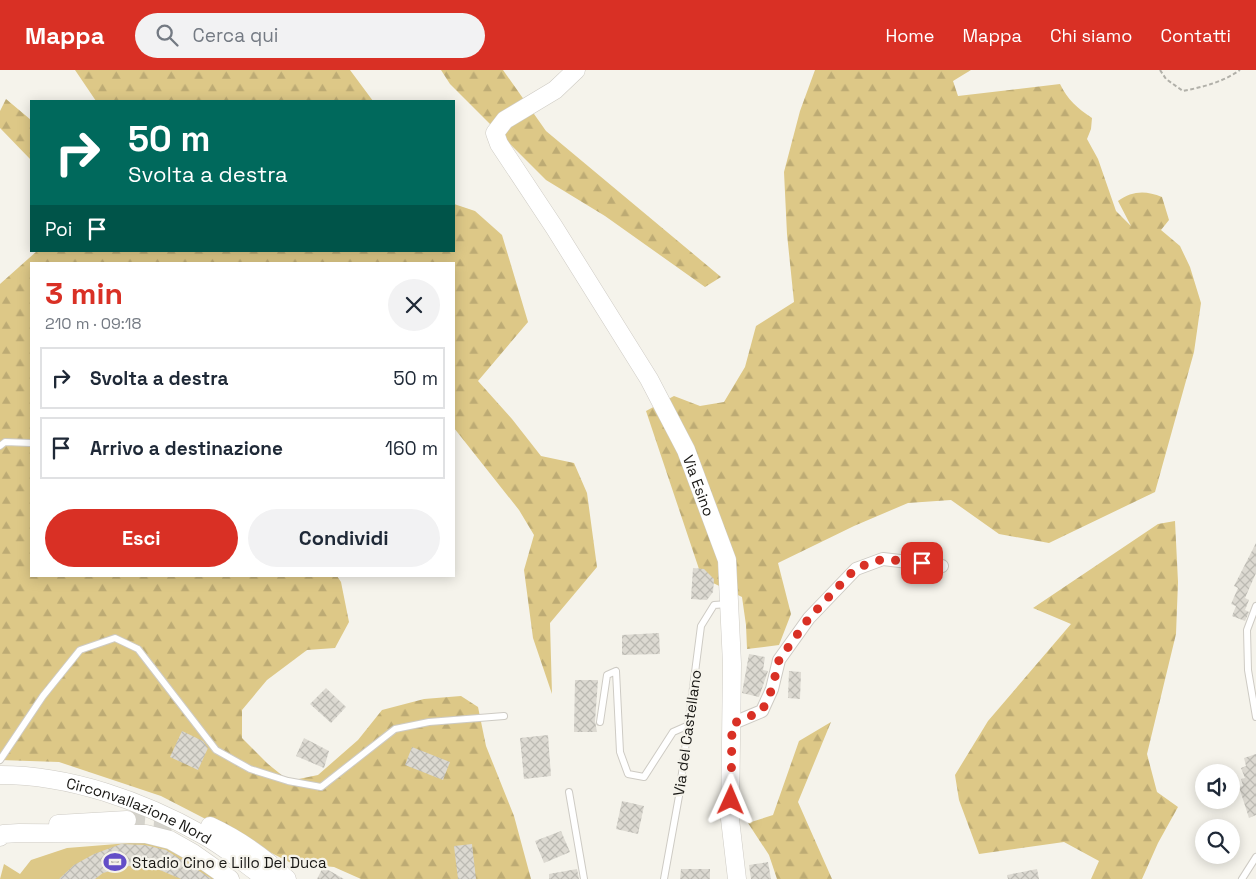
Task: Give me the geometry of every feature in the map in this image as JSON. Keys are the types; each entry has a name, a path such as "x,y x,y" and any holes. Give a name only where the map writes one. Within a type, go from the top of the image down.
{"street":[{"name":"Via Esino","path":"576,70 555,90 504,120 495,133 499,144 554,227 648,380 686,450 727,560 732,664 730,820 737,879"},
{"path":"732,724 762,711 772,689 779,660 809,618 856,568 883,559 942,566"},
{"name":"Circonvallazione Nord","path":"0,775 37,778 91,788 160,812 205,836 266,879"},
{"path":"5,834 50,824 127,820"},
{"path":"210,826 226,833 257,854 287,879"},
{"path":"5,834 146,834 170,840 194,853 230,879"}],"lane":[{"path":"0,446 5,442 30,444"},
{"name":"Via del Castellano","path":"664,879 679,796 701,626 714,605 729,604"},
{"path":"1256,606 1247,630 1256,717"},
{"path":"0,760 42,696 80,650 115,638 138,649 216,750 250,769 296,782 321,787 395,729 430,722 504,716"},
{"path":"600,722 607,675 616,671 620,752 628,774 644,777 673,732 688,726"},
{"path":"569,792 584,879"},
{"path":"1242,879 1256,857"}],"path":[{"path":"1160,70 1166,79 1182,91 1202,88 1229,78 1240,70"}],"green space":[{"path":"75,70 350,70 372,100 95,100"},
{"path":"441,70 503,70 546,131 721,277 705,287 605,216 546,180 450,84"},
{"path":"815,70 971,70 953,81 958,96 1060,84 1073,103 1092,118 1091,129 1087,139 1098,159 1116,211 1131,226 1118,201 1134,193 1150,193 1162,197 1169,220 1161,230 1180,246 1190,267 1201,303 1194,352 1155,492 1049,543 999,534 951,500 908,503 854,526 778,563 791,614 779,645 747,649 742,597 709,581 700,572 646,411 674,396 700,406 724,402 745,367 756,326 794,302 787,234 784,172 800,111"},
{"path":"6,99 30,119 30,159 0,128 0,111"},
{"path":"455,204 475,211 502,235 528,322 478,381 512,419 541,456 574,463 587,493 597,567 550,623 552,694 533,638 524,570 534,535 519,510 455,429 455,262 30,262 30,577 338,577 341,582 349,622 335,648 307,650 267,680 242,710 242,738 268,764 289,781 318,775 358,740 382,710 424,699 461,696 478,707 486,746 514,816 531,879 361,879 334,867 291,863 161,796 59,762 0,760 0,284 36,252 455,252"},
{"path":"1175,521 1178,582 1176,634 1147,754 1157,792 1178,807 1158,843 1142,879 1091,879 1099,861 1064,842 979,854 959,800 955,775 988,721 1071,624 1033,608 1158,524"},
{"path":"831,722 798,802 832,879 777,879 769,855 748,823 773,815 799,741"},
{"name":"Stadio Cino e Lillo Del Duca","path":"142,842 167,846 220,879 0,879 4,864 20,874 31,860 67,848"}],"building":[{"path":"1256,543 1256,573 1245,598 1249,600 1245,610 1249,612 1245,621 1232,616 1236,606 1231,604 1238,588 1234,586"},
{"path":"693,568 704,569 714,579 713,592 707,600 691,599"},
{"path":"659,633 660,654 622,655 622,635"},
{"path":"749,654 765,657 763,670 768,671 759,697 742,693"},
{"path":"789,671 801,672 800,699 788,698"},
{"path":"575,680 598,680 595,721 597,732 574,732"},
{"path":"326,688 346,707 331,723 310,704"},
{"path":"182,731 203,741 208,748 198,770 170,757"},
{"path":"548,735 551,776 524,779 520,738"},
{"path":"304,738 329,751 324,768 296,756"},
{"path":"412,747 450,762 443,780 405,765"},
{"path":"1256,754 1256,815 1249,818 1240,790 1240,787 1243,786 1241,779 1245,778 1241,768 1246,766 1244,758"},
{"path":"622,801 644,806 638,834 616,829"},
{"path":"561,831 570,852 544,863 535,841"},
{"path":"121,844 145,845 166,850 212,879 181,879 155,868 129,866 103,873 95,879 59,879 74,865 94,854"},
{"path":"472,844 476,879 458,879 454,846"},
{"path":"768,862 771,879 751,879 749,865"},
{"path":"323,867 344,879 317,879"},
{"path":"577,869 579,879 549,879 549,874"},
{"path":"681,869 710,869 710,879 680,879"},
{"path":"1037,869 1039,879 1008,879 1007,875"}],"tunnel":[{"path":"127,820 182,824"}],"place":[{"name":"Stadio Cino e Lillo Del Duca","path":"115,862"}],"route":[{"path":"731,800 732,724 762,711 772,689 779,660 809,618 856,568 883,559 922,563"}]}
